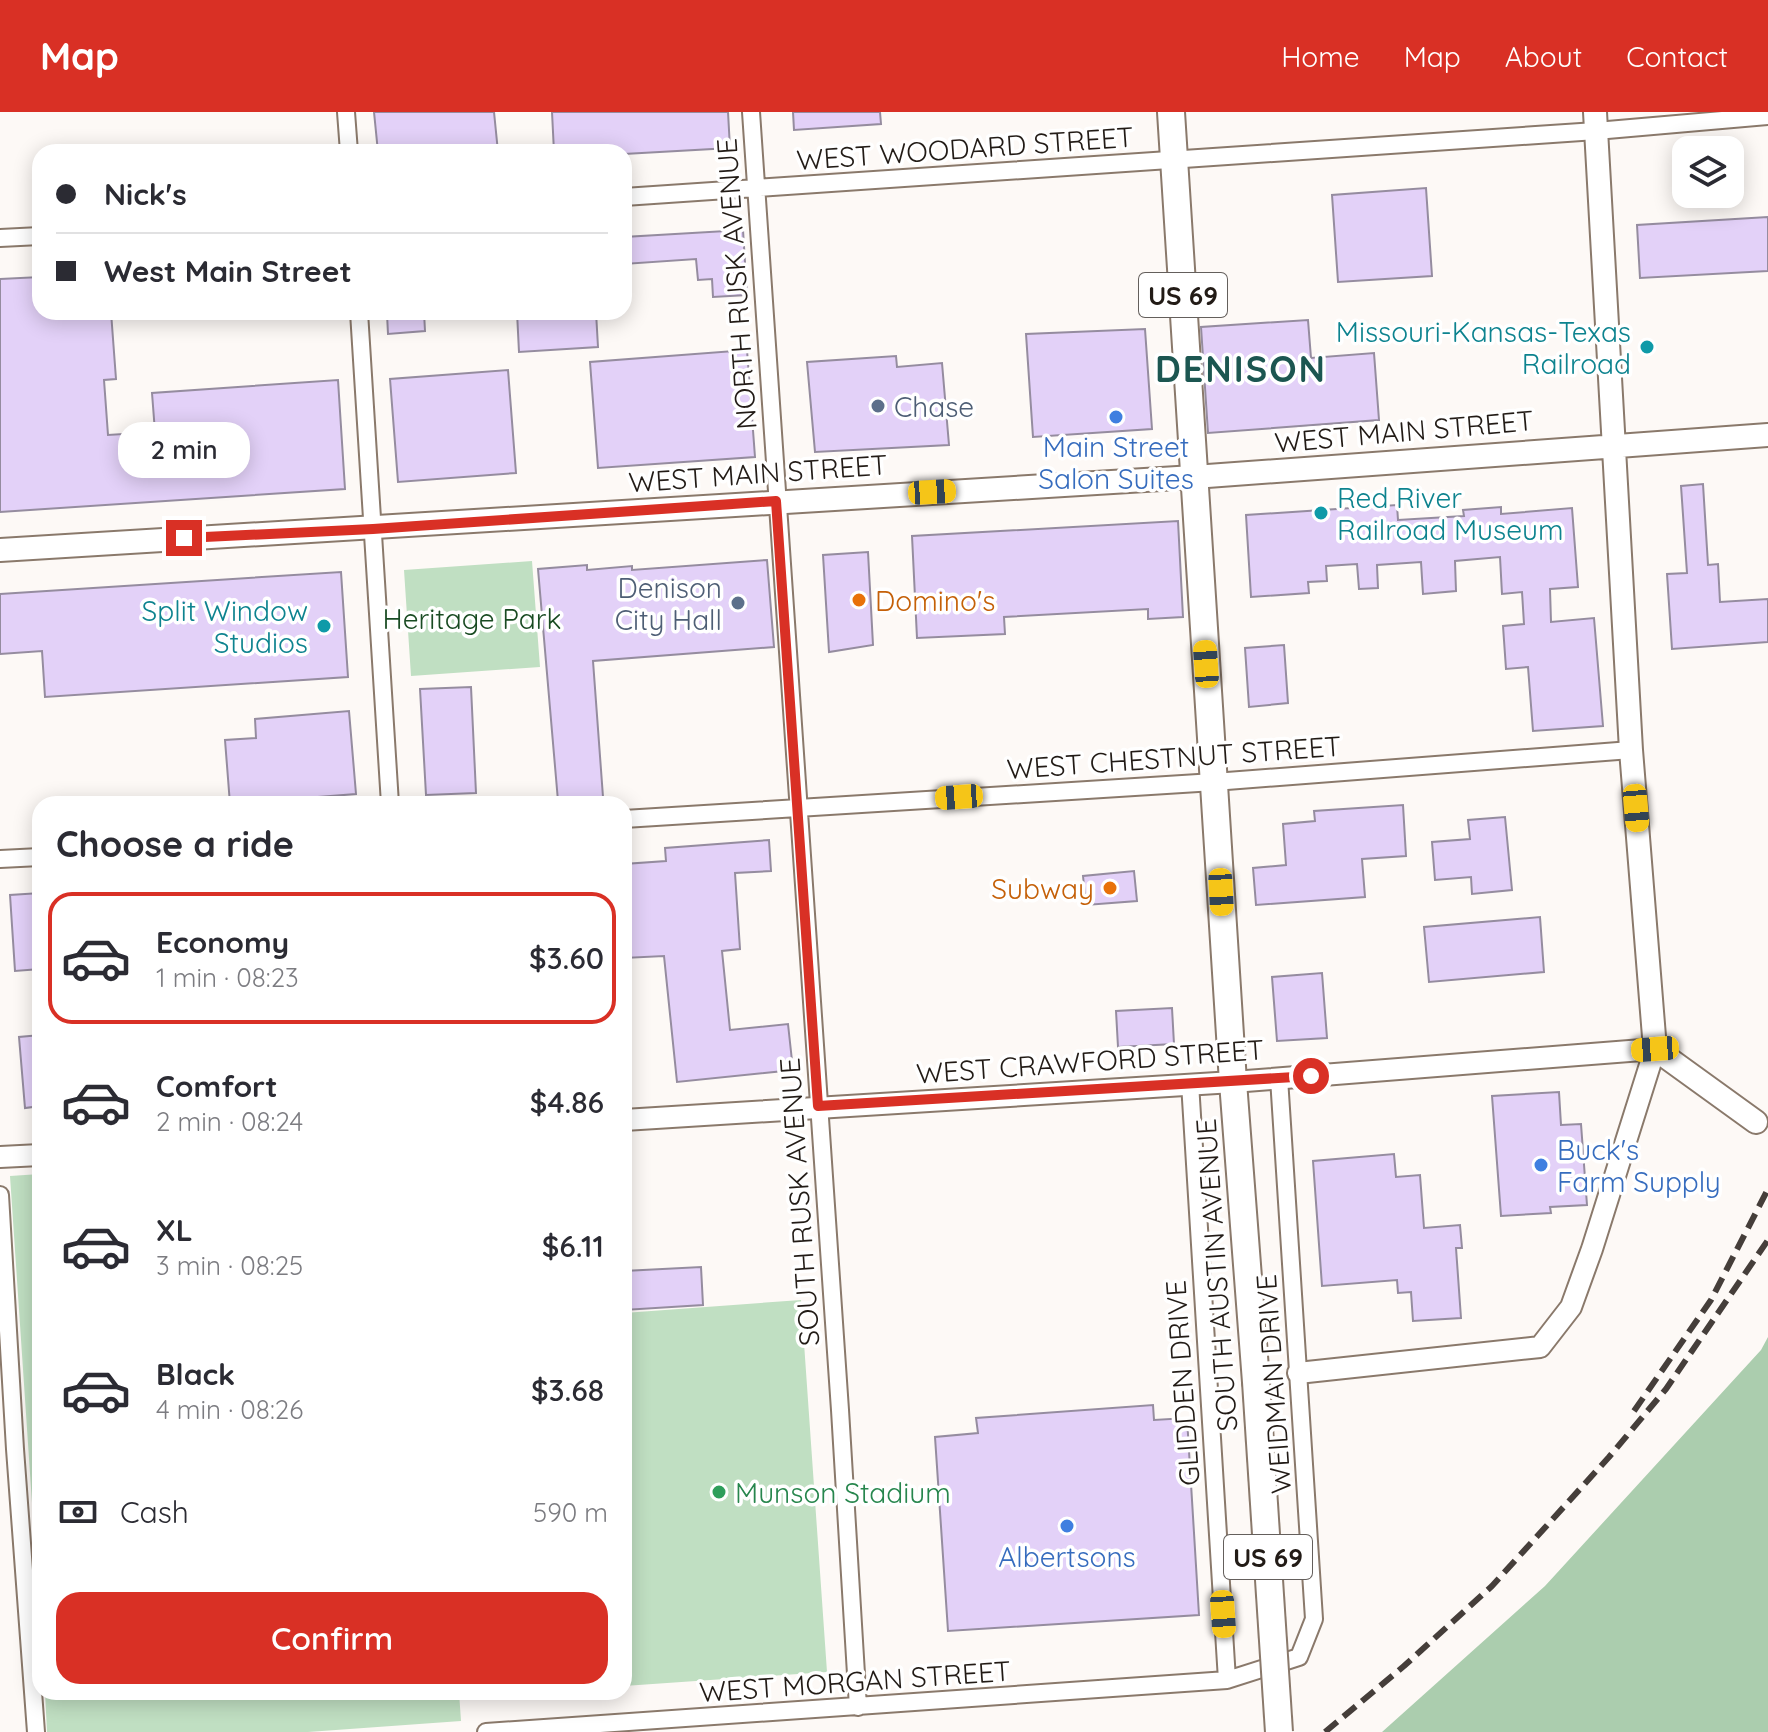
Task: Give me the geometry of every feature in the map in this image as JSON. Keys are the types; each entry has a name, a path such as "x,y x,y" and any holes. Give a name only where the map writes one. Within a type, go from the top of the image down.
{"highway":[{"name":"US 69","path":"1171,112 1194,477"},
{"name":"SOUTH AUSTIN AVENUE","path":"1194,477 1279,1732"}],"main road":[{"path":"1596,122 1631,750 1655,1049 1756,1122"},
{"name":"WEST MAIN STREET","path":"0,550 1194,477 1768,435"}],"street":[{"path":"346,112 348,144"},
{"name":"NORTH RUSK AVENUE","path":"751,112 776,501"},
{"name":"WEST WOODARD STREET","path":"632,196 1174,160 1596,122 1768,116"},
{"path":"0,238 32,236"},
{"path":"360,320 390,796"},
{"name":"SOUTH RUSK AVENUE","path":"776,501 858,1707"},
{"name":"WEST CHESTNUT STREET","path":"632,818 1214,782 1631,750"},
{"path":"0,859 32,857"},
{"path":"1298,1373 1540,1347 1571,1307 1655,1049"},
{"name":"WEST CRAWFORD STREET","path":"632,1119 1233,1082 1655,1049"},
{"name":"WEIDMAN DRIVE","path":"1227,1680 1299,1657 1314,1619 1279,1078"},
{"name":"GLIDDEN DRIVE","path":"1190,1083 1227,1680"},
{"path":"0,1157 32,1155"},
{"path":"0,1195 7,1449 32,1693"},
{"name":"WEST MORGAN STREET","path":"486,1732 1227,1680"},
{"path":"33,1700 36,1732"}],"green space":[{"name":"Heritage Park","path":"532,561 540,667 411,676 404,570"},
{"path":"32,1175 32,1503 10,1176"},
{"name":"Munson Stadium","path":"801,1300 827,1672 632,1685 632,1312"},
{"path":"1768,1337 1768,1732 1382,1732 1545,1586 1761,1350"},
{"path":"45,1700 460,1700 461,1721 308,1732 47,1732"}],"building":[{"path":"374,112 494,112 497,144 377,144"},
{"path":"552,112 728,112 730,148 632,154 632,144 554,144"},
{"path":"793,112 880,112 881,124 794,130"},
{"path":"1426,188 1432,276 1338,282 1332,195"},
{"path":"1768,217 1768,271 1640,278 1637,225"},
{"path":"743,230 747,295 713,297 712,279 698,280 696,259 632,263 632,237"},
{"path":"32,277 32,320 112,320 116,379 104,380 108,435 155,432 152,393 338,380 345,489 0,512 0,279"},
{"path":"387,320 424,320 425,331 388,334"},
{"path":"517,320 596,320 598,347 519,352"},
{"path":"1308,320 1311,358 1374,353 1379,420 1208,433 1201,327"},
{"path":"1145,329 1152,429 1033,437 1026,334"},
{"path":"747,350 755,457 598,468 590,362"},
{"name":"Chase","path":"896,356 897,367 942,363 949,445 815,452 807,362"},
{"path":"508,370 516,473 398,482 390,379"},
{"path":"1703,484 1708,565 1718,564 1720,602 1768,599 1768,642 1672,649 1667,574 1687,573 1681,486"},
{"path":"1397,505 1398,520 1464,516 1463,510 1501,507 1501,514 1572,508 1578,587 1550,589 1551,622 1594,618 1603,726 1533,731 1528,667 1506,669 1503,626 1524,624 1522,592 1502,594 1500,557 1455,561 1456,591 1423,594 1421,562 1377,565 1378,588 1359,589 1357,564 1326,566 1327,581 1308,582 1309,593 1251,597 1246,515"},
{"path":"1178,521 1183,617 1148,619 1148,609 1004,617 1005,634 917,638 912,536"},
{"path":"868,552 873,645 829,652 823,555"},
{"path":"767,560 774,647 593,661 603,796 558,796 538,569 587,565 587,570 632,566 632,570"},
{"path":"341,572 348,677 45,697 42,651 0,654 0,594"},
{"path":"1284,645 1288,703 1249,707 1245,648"},
{"path":"471,687 476,793 426,795 420,689"},
{"path":"349,711 356,794 229,796 225,740 256,738 255,719"},
{"path":"1403,805 1406,856 1362,859 1365,897 1256,905 1253,868 1286,865 1283,824 1315,821 1314,811"},
{"path":"1505,817 1512,890 1472,894 1471,877 1435,880 1432,842 1470,839 1468,820"},
{"path":"769,840 771,871 735,873 740,949 722,951 730,1030 788,1024 793,1070 677,1082 664,956 632,958 632,863 666,861 665,848"},
{"name":"Subway","path":"1134,871 1137,901 1086,905 1083,876"},
{"path":"32,894 32,970 15,971 10,895"},
{"path":"1540,917 1544,972 1429,982 1424,927"},
{"path":"1322,973 1327,1038 1277,1041 1272,977"},
{"path":"1172,1008 1174,1044 1118,1047 1116,1011"},
{"path":"32,1036 32,1107 25,1108 19,1037"},
{"name":"Buck's Farm Supply","path":"1559,1092 1561,1125 1581,1124 1587,1205 1550,1207 1551,1213 1501,1216 1492,1096"},
{"path":"1394,1154 1396,1177 1420,1175 1424,1228 1460,1225 1462,1248 1456,1248 1461,1318 1413,1321 1411,1292 1398,1293 1397,1280 1322,1286 1313,1161"},
{"path":"701,1267 703,1305 632,1309 632,1271"},
{"name":"Albertsons","path":"1153,1405 1154,1420 1187,1418 1199,1615 948,1631 935,1437 978,1433 976,1418"}],"railway":[{"path":"1634,1411 1711,1300 1768,1189"},
{"path":"1325,1732 1492,1586 1609,1457 1666,1389 1768,1240"}],"place":[{"name":"Missouri-Kansas-Texas Railroad","path":"1647,347"},
{"name":"Chase","path":"878,406"},
{"name":"Main Street Salon Suites","path":"1116,417"},
{"name":"Red River Railroad Museum","path":"1321,513"},
{"name":"Domino's","path":"859,600"},
{"name":"Denison City Hall","path":"738,603"},
{"name":"Split Window Studios","path":"324,626"},
{"name":"Subway","path":"1110,888"},
{"name":"Buck's Farm Supply","path":"1541,1165"},
{"name":"Munson Stadium","path":"719,1492"},
{"name":"Albertsons","path":"1067,1526"}],"district":[{"name":"DENISON","path":"1241,368"}],"route":[{"path":"184,538 373,529 776,501 818,1106 1311,1076"}]}
